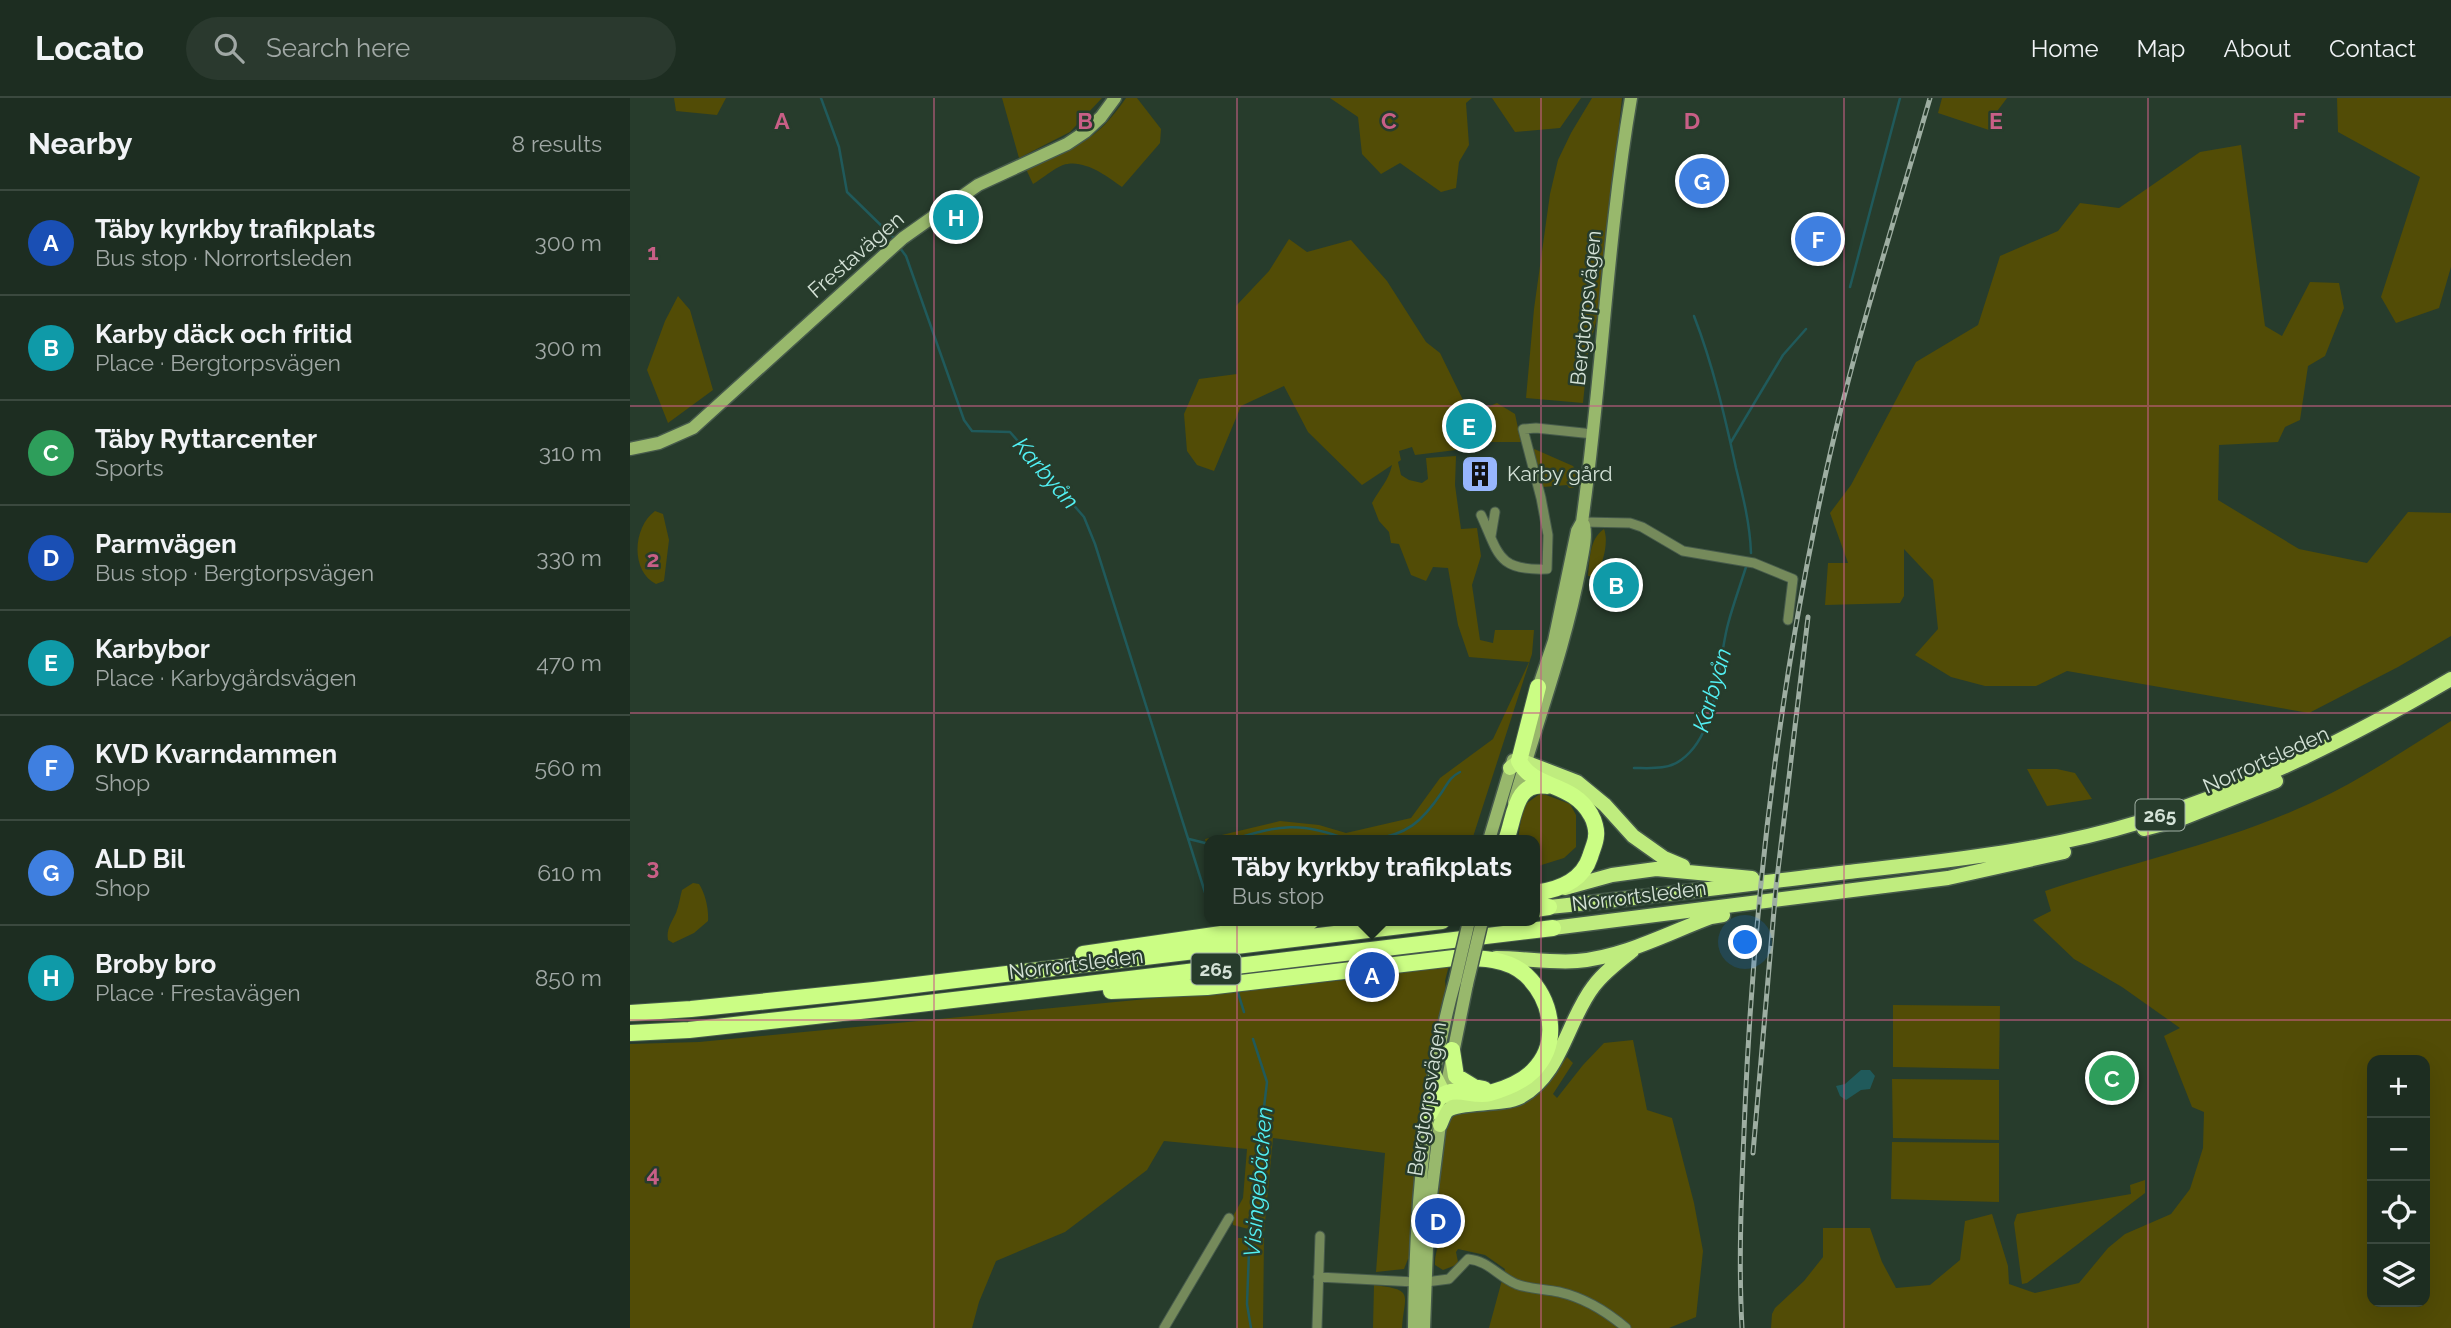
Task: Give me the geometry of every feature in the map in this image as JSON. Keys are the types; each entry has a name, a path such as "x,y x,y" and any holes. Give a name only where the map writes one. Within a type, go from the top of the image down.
{"highway":[{"name":"Norrortsleden","path":"1542,908 2043,847 2140,822 2238,787 2374,724 2451,679"},
{"path":"1519,765 1538,687"},
{"name":"Norrortsleden","path":"630,1033 690,1030 878,1009 1948,878 2041,858 2178,820 2251,793 2403,717 2451,688"},
{"path":"1519,765 1530,776 1575,795 1593,818 1597,835 1588,863 1576,878 1558,890"},
{"path":"1519,765 1577,782 1605,805 1633,836 1664,858 1698,872 1718,877 1747,878 1844,873"},
{"path":"1506,835 1519,796 1529,787 1538,784 1561,788"},
{"path":"1540,892 1636,871 1656,869 1698,872"},
{"path":"878,1009 946,1009 1093,992 1207,987 1454,958 1575,961 1598,958 1639,946 1711,916 1948,878"},
{"path":"874,990 942,974 1276,926"},
{"name":"Norrortsleden","path":"630,1013 874,990 1401,926"},
{"path":"1435,1119 1457,1106 1519,1097 1536,1084 1552,1066 1594,986 1639,946"},
{"path":"1435,1119 1437,1100 1444,1094 1453,1091 1487,1094 1504,1088 1534,1070 1546,1052 1551,1026 1546,1000 1539,987 1522,971 1500,961 1484,958"},
{"path":"1452,1050 1456,1076 1474,1087 1490,1090 1504,1088"},
{"path":"1436,1076 1444,1094 1456,1101 1476,1105"}],"main road":[{"name":"Frestavägen","path":"630,450 659,443 693,428 898,243 978,185 1067,144 1085,132 1115,98"},
{"name":"Bergtorpsvägen","path":"1538,687 1554,640 1577,531 1582,522 1612,242 1631,98"},
{"name":"Bergtorpsvägen","path":"1491,835 1563,644 1582,555 1585,530 1582,522"},
{"name":"Bergtorpsvägen","path":"1505,835 1519,765"},
{"name":"Bergtorpsvägen","path":"1444,1094 1468,926"},
{"name":"Bergtorpsvägen","path":"1414,1328 1420,1282 1423,1173 1435,1119 1436,1076 1447,1010 1461,983 1480,926"},
{"name":"Bergtorpsvägen","path":"1420,1282 1424,1328"}],"street":[{"path":"1481,515 1499,556 1506,562 1529,570 1547,569 1548,535 1523,429 1593,434"},
{"path":"1491,537 1495,512"},
{"path":"1582,522 1630,523 1642,527 1682,551 1754,563 1793,579 1788,620"},
{"path":"1164,1328 1228,1218"},
{"path":"1317,1328 1320,1236"},
{"path":"1318,1277 1420,1282 1449,1279 1468,1259 1483,1261 1497,1274 1519,1285 1577,1296 1594,1304 1626,1328"}],"shaded area":[{"path":"674,98 726,98 717,115 676,111"},
{"path":"1002,98 1102,98 1070,132 1019,158"},
{"path":"1126,98 1137,98 1161,129 1160,143 1122,187 1094,169 1071,163 1059,167 1033,184 1026,169 1071,149 1093,135"},
{"path":"1330,98 1472,98 1466,103 1469,145 1459,162 1456,188 1441,192 1400,163 1381,174 1362,154 1358,117"},
{"path":"1492,98 1581,98 1560,128 1515,132"},
{"path":"1592,98 1622,98 1598,314 1588,353 1583,403 1526,398 1534,309 1550,194 1558,160"},
{"path":"1942,98 2007,98 1989,130 1938,113"},
{"path":"2337,98 2451,98 2451,267 2439,308 2396,323 2381,297 2420,177 2338,132"},
{"path":"2241,145 2265,326 2282,336 2310,282 2339,283 2344,308 2325,356 2308,366 2300,420 2285,427 2278,442 2219,445 2218,500 2299,549 2367,563 2408,512 2451,513 2451,636 2309,713 2067,671 2036,686 1985,686 1951,677 1915,655 1938,629 1933,580 1904,549 1904,596 1900,603 1825,605 1828,563 1848,563 1830,513 1851,485 1916,362 1978,325 2000,256 2058,231 2080,203 2119,208 2200,152"},
{"path":"1289,239 1307,252 1351,240 1387,281 1426,342 1440,353 1464,402 1471,409 1481,410 1497,403 1515,414 1521,442 1484,442 1456,450 1415,455 1412,447 1399,451 1401,475 1422,483 1428,479 1426,458 1456,456 1455,485 1461,529 1477,528 1481,556 1472,585 1480,640 1493,643 1495,630 1534,630 1532,654 1474,835 1222,835 1280,821 1319,825 1346,833 1411,818 1440,778 1493,739 1529,662 1469,657 1458,625 1448,568 1433,567 1426,581 1411,575 1399,544 1391,543 1389,532 1379,521 1372,503 1386,481 1392,465 1362,485 1308,432 1284,386 1241,406 1214,471 1197,465 1187,451 1184,414 1199,379 1237,374 1236,306 1269,271"},
{"path":"678,296 690,310 713,390 668,423 647,370 665,321"},
{"path":"1532,448 1573,466 1578,473 1573,481 1574,488 1567,485 1543,487"},
{"path":"655,511 663,514 669,540 664,581 656,584 648,578 638,559 642,527"},
{"path":"1604,529 1606,540 1603,560 1595,576 1588,576 1595,538"},
{"path":"2451,721 2451,1328 1771,1328 1775,1308 1804,1281 1823,1257 1823,1228 1870,1228 1882,1262 1896,1288 1930,1285 1960,1260 1965,1221 1992,1214 2008,1266 2009,1284 2035,1293 2079,1283 2108,1248 2125,1234 2171,1214 2190,1189 2203,1148 2204,1112 2192,1107 2164,1036 2180,1028 2122,987 2074,959 2033,920 2051,911 2045,891 2248,829 2313,802 2383,764"},
{"path":"2027,769 2057,769 2075,773 2092,799 2047,806"},
{"path":"1541,793 1570,804 1576,815 1576,847 1564,858 1540,865 1540,835 1519,835 1523,806"},
{"path":"693,883 699,884 703,892 708,921 694,933 673,943 668,940 669,929 682,890"},
{"path":"1450,961 1445,981 1447,998 1411,1259 1408,1259 1404,1269 1376,1272 1385,1153 1273,1138 1264,1233 1233,1225 1232,1218 1243,1198 1247,1149 1164,1141 1147,1170 1065,1232 996,1261 979,1302 972,1328 630,1328 630,1044 699,1042 1377,977 1393,978 1397,971"},
{"path":"1893,1005 2000,1006 1999,1069 1893,1067"},
{"path":"1633,1040 1647,1110 1672,1118 1694,1203 1703,1251 1696,1317 1669,1328 1489,1328 1505,1269 1485,1255 1458,1249 1456,1265 1443,1270 1435,1265 1444,1223 1444,1214 1437,1194 1438,1174 1449,1115 1550,1079 1567,1057 1573,1063 1553,1094 1557,1098 1604,1043"},
{"path":"1892,1079 1999,1080 1999,1140 1893,1138"},
{"path":"1892,1142 1999,1143 1999,1202 1891,1199"},
{"path":"2145,1180 2145,1193 2027,1283 2022,1284 2014,1223 2017,1214 2131,1194 2130,1185"},
{"path":"1238,1238 1264,1238 1263,1328 1237,1328"},
{"path":"1374,1285 1396,1289 1405,1296 1402,1328 1373,1328"}],"water":[{"path":"1861,1070 1870,1070 1875,1076 1870,1089 1861,1090 1846,1100 1840,1096 1836,1086 1845,1084"}],"waterway":[{"name":"Karbyån","path":"821,98 839,147 847,192 895,239"},
{"path":"1850,287 1900,98"},
{"name":"Karbyån","path":"900,248 906,256 964,420 972,431 1010,432 1084,517 1095,544 1204,889"},
{"path":"1694,316 1723,410 1746,510 1751,553"},
{"path":"1731,442 1783,355 1806,329"},
{"name":"Karbyån","path":"1634,768 1659,768 1676,763 1693,748 1703,733 1715,697 1728,624 1746,567"},
{"path":"1394,835 1420,819 1451,778 1460,772"},
{"path":"1249,835 1290,827 1335,835"},
{"path":"1189,839 1204,843"},
{"name":"Visingebäcken","path":"1238,993 1244,1012"},
{"name":"Visingebäcken","path":"1251,1328 1247,1304 1250,1225 1267,1082 1253,1039"}],"railway":[{"path":"1742,1328 1741,1218 1749,1030 1762,873 1781,717 1807,563 1834,437 1873,291 1930,98"},
{"path":"1753,1153 1776,887 1808,617"}],"place":[{"name":"ALD Bil","path":"1702,181"},
{"name":"Broby bro","path":"956,217"},
{"name":"KVD Kvarndammen","path":"1818,239"},
{"name":"Karbybor","path":"1469,426"},
{"name":"Karby gård","path":"1480,474"},
{"name":"Karby däck och fritid","path":"1616,585"},
{"name":"Täby kyrkby trafikplats","path":"1372,975"},
{"name":"Täby Ryttarcenter","path":"2112,1078"},
{"name":"Parmvägen","path":"1438,1221"}]}
